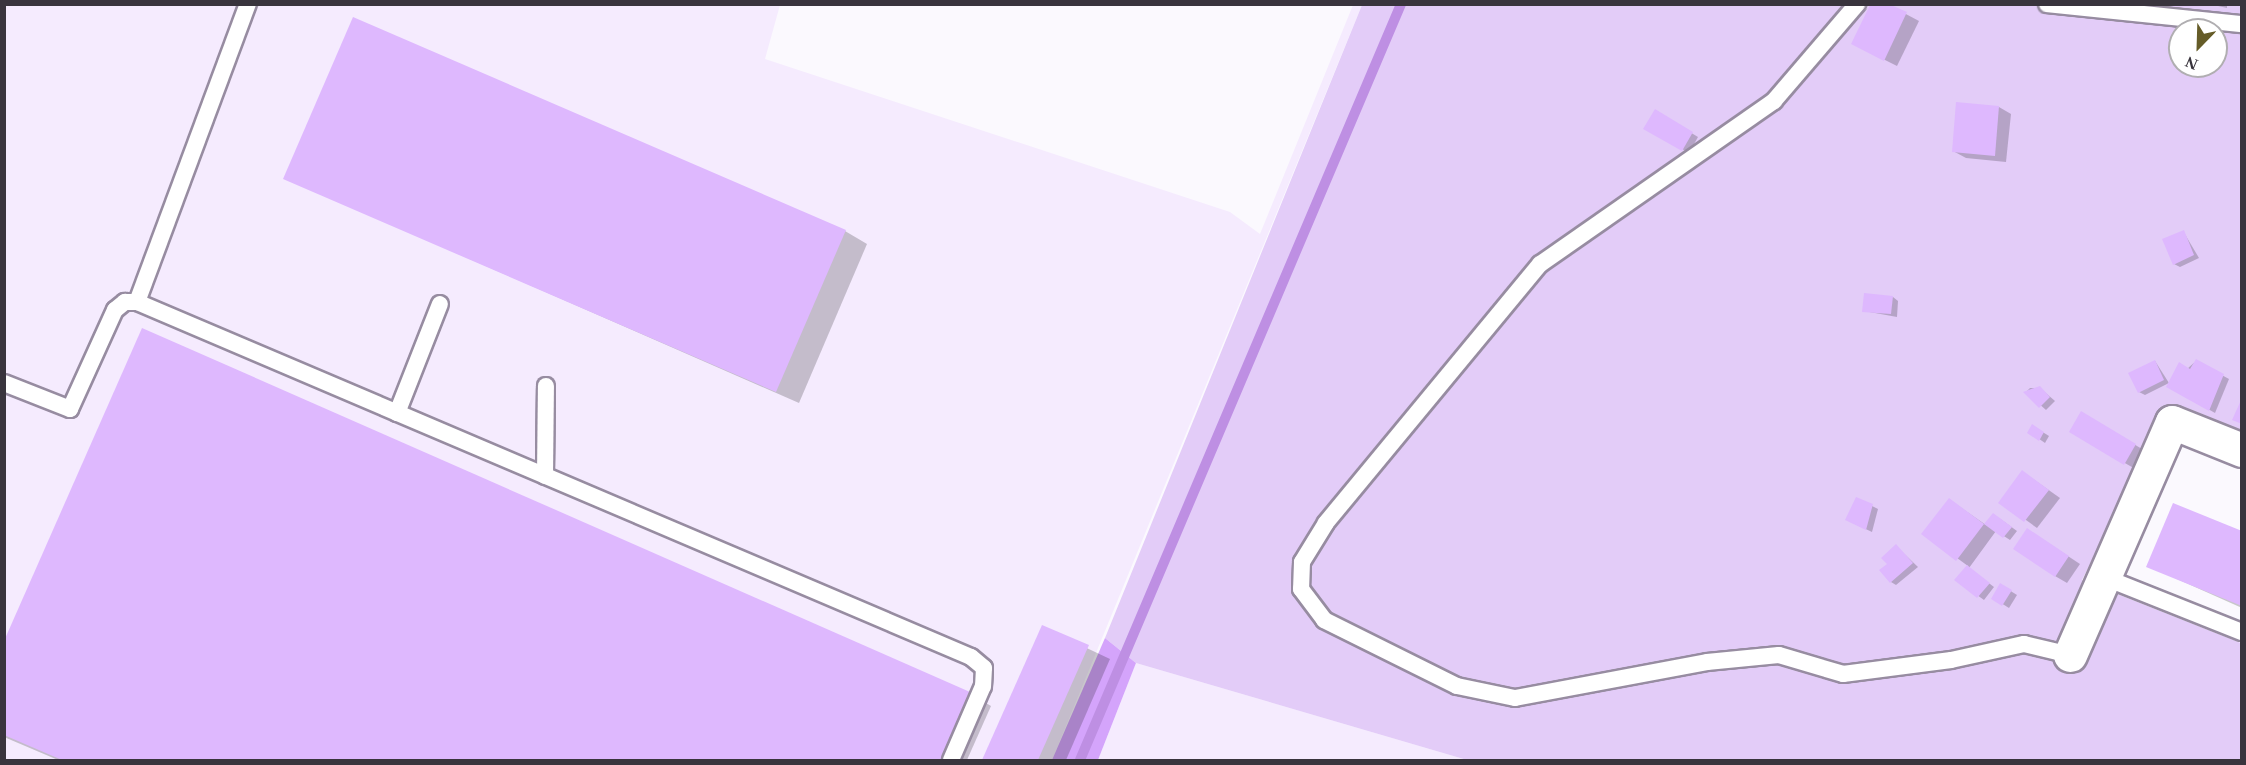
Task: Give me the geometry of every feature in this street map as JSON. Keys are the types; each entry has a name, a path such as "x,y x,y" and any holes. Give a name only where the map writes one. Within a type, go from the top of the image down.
{"street":[{"path":"2070,655 2106,578 2172,422 2241,450"}],"lane":[{"path":"137,302 248,4"},
{"path":"1857,4 1774,101 1533,272 1326,523 1302,562 1301,589 1324,620 1457,686 1515,698 1779,655 1843,674 1952,660 2024,644 2070,655"},
{"path":"2047,4 2241,24"},
{"path":"4,383 70,409 115,310 125,302 137,302 971,657 984,668 983,686 951,760"},
{"path":"398,413 440,304"},
{"path":"545,476 546,386"},
{"path":"2106,578 2241,632"}],"shaded area":[{"path":"4,5 780,5 765,59 1230,212 1260,234 1353,5 1362,5 1052,760 5,760"},
{"path":"1362,5 2241,5 2241,436 2168,410 2082,580 2241,643 2241,760 1467,760 1136,663 1105,638"},
{"path":"1105,638 1136,663 1098,760 1052,760"},
{"path":"1136,663 1467,760 1098,760"}],"building":[{"path":"1870,5 1891,5 1907,12 1884,61 1851,44"},
{"path":"353,17 846,230 776,392 283,179"},
{"path":"1956,102 1999,106 1995,156 1952,152"},
{"path":"1655,109 1693,132 1682,151 1643,129"},
{"path":"2184,230 2194,255 2173,265 2162,239"},
{"path":"1864,293 1893,296 1891,314 1862,312"},
{"path":"142,328 970,692 940,760 62,760 4,735 4,641"},
{"path":"2196,359 2224,374 2209,411 2166,387 2179,362 2190,369"},
{"path":"2155,360 2164,380 2138,393 2128,373"},
{"path":"2040,386 2050,397 2039,408 2023,392"},
{"path":"2242,398 2242,424 2232,420"},
{"path":"2081,411 2136,444 2124,465 2069,432"},
{"path":"2032,424 2044,432 2039,441 2027,433"},
{"path":"2022,470 2049,490 2024,522 1998,503"},
{"path":"1856,497 1873,504 1866,530 1845,520"},
{"path":"1949,498 1984,524 1956,561 1921,534"},
{"path":"2173,503 2242,531 2242,606 2146,567"},
{"path":"1993,513 2012,527 2003,538 1984,524"},
{"path":"2027,528 2069,556 2055,577 2013,549"},
{"path":"1896,544 1913,563 1890,583 1879,570 1887,564 1881,558"},
{"path":"1967,565 1990,583 1977,598 1954,580"},
{"path":"2000,583 2012,590 2002,606 1991,599"},
{"path":"1042,625 1089,645 1038,760 982,760"}],"waterway":[{"path":"1080,760 1401,4"}]}
